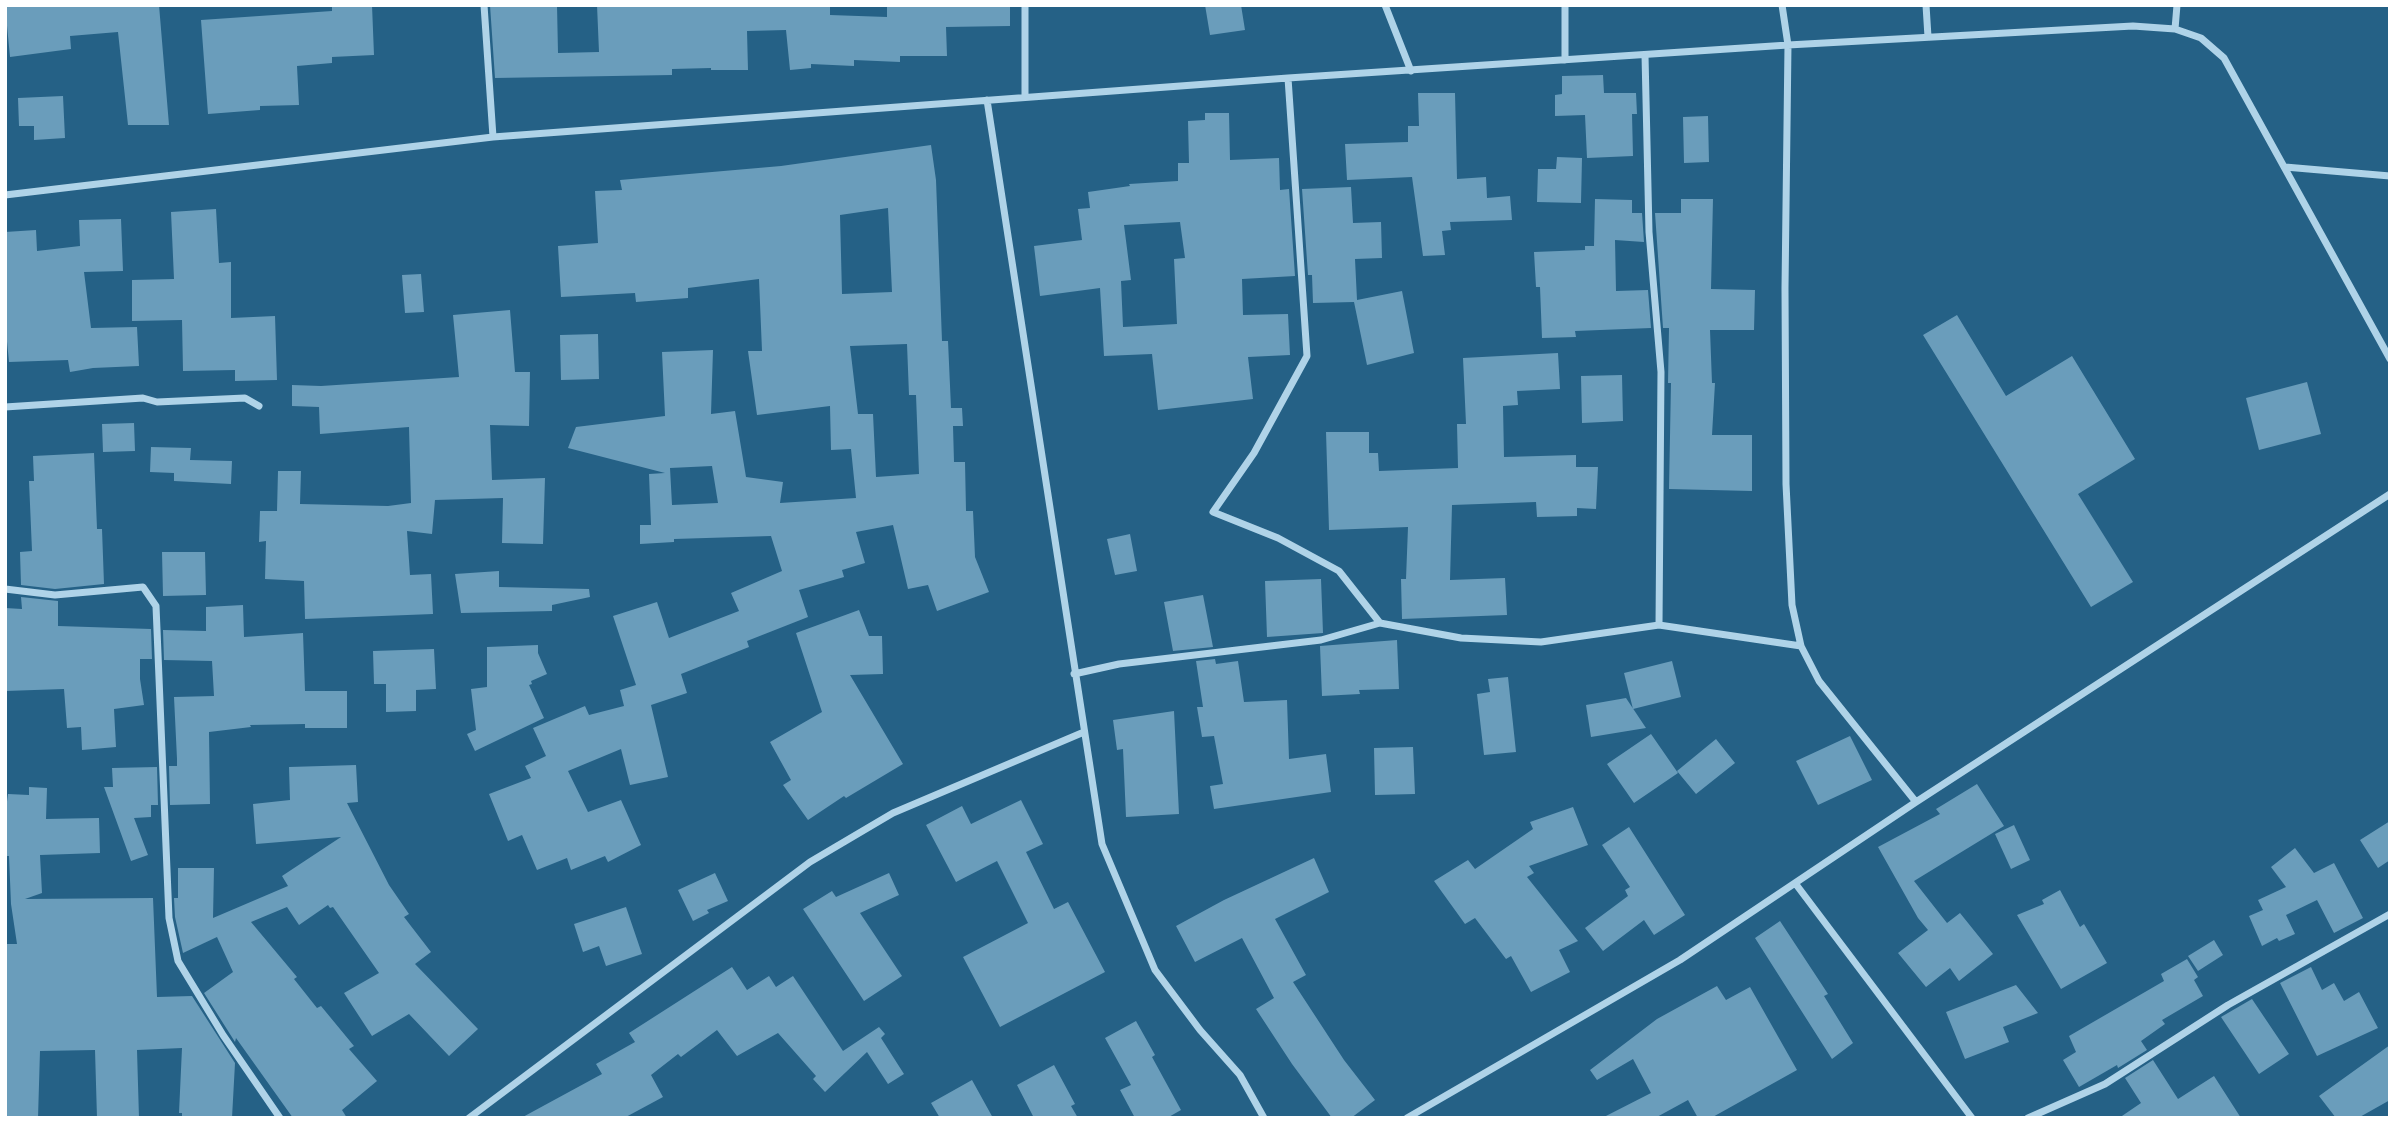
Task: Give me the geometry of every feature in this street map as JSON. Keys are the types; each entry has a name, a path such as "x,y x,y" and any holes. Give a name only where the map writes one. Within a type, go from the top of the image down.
{"street":[{"path":"484,5 493,137"},
{"path":"1024,97 1025,5"},
{"path":"1385,5 1411,71"},
{"path":"1565,5 1565,60"},
{"path":"1782,5 1788,45 1786,484 1792,605 1801,646 1819,681 1916,802"},
{"path":"1926,5 1928,37"},
{"path":"2175,29 2177,5"},
{"path":"5,195 493,137 1288,78 1788,45 2133,26 2175,29 2201,38 2224,58 2390,359"},
{"path":"1645,55 1649,232 1661,372 1659,625"},
{"path":"1288,78 1307,356 1254,453 1213,512 1278,538 1339,571 1380,623"},
{"path":"987,100 1102,844 1155,970 1200,1030 1241,1075 1264,1118"},
{"path":"2285,167 2390,176"},
{"path":"5,407 143,398 157,402 245,398 259,406"},
{"path":"1406,1118 1680,960 1916,802 2390,495"},
{"path":"5,589 55,595 143,587 156,606 169,918 178,961 223,1035 281,1118"},
{"path":"1074,674 1119,664 1321,640 1380,623 1461,638 1541,642 1659,625 1801,646"},
{"path":"472,1117 810,862 892,813 1084,732"},
{"path":"1795,883 1972,1118"},
{"path":"2028,1118 2105,1084 2228,1005 2390,914"}],"building":[{"path":"5,5 159,5 169,125 128,125 118,32 70,36 71,49 10,57"},
{"path":"372,5 374,55 332,57 332,63 297,66 299,105 260,106 260,110 208,114 201,20 332,11 332,6"},
{"path":"490,5 557,5 558,53 599,52 597,5 830,5 830,15 887,17 887,5 1010,5 1010,26 946,27 947,56 900,56 900,62 854,60 854,66 811,64 811,68 790,70 786,30 747,31 748,70 672,69 672,75 495,78"},
{"path":"1205,5 1241,5 1245,30 1210,35"},
{"path":"1603,75 1604,93 1636,93 1637,114 1632,114 1633,156 1587,158 1585,115 1555,116 1555,95 1562,94 1562,76"},
{"path":"1418,93 1455,93 1457,179 1486,177 1487,198 1510,196 1512,220 1450,222 1451,230 1442,231 1445,255 1423,256 1412,177 1347,180 1345,144 1408,142 1408,126 1419,126"},
{"path":"63,96 65,138 34,140 34,126 19,126 18,98"},
{"path":"1205,113 1229,113 1230,160 1279,158 1280,190 1289,189 1295,276 1242,279 1243,315 1288,314 1290,355 1248,357 1253,399 1158,410 1152,354 1104,356 1100,288 1040,296 1034,246 1082,240 1078,209 1090,208 1088,192 1130,186 1129,184 1178,181 1178,163 1189,163 1188,121 1205,120","holes":["1180,222 1185,258 1174,259 1177,324 1123,327 1121,281 1131,280 1124,225"]},
{"path":"1708,116 1709,162 1684,163 1683,117"},
{"path":"931,145 936,180 942,341 948,341 951,408 962,408 963,426 953,426 954,462 965,462 966,511 973,511 975,557 989,592 937,611 928,585 908,589 893,525 856,532 865,563 842,570 844,577 799,590 808,617 747,641 749,647 681,674 687,693 651,705 668,777 630,785 621,749 568,771 588,812 621,800 641,845 608,862 605,856 571,870 567,858 537,870 522,835 508,841 489,794 531,778 525,766 546,756 533,728 585,706 589,715 624,706 620,690 636,685 613,616 657,602 669,638 739,611 731,593 782,571 771,536 674,539 674,542 640,544 640,525 651,525 649,474 665,473 568,448 576,427 665,416 662,352 713,350 711,414 735,411 746,477 783,482 780,503 856,498 851,449 831,450 830,406 757,415 748,351 762,351 759,279 688,288 688,298 636,302 635,293 561,297 558,246 598,243 595,191 622,190 620,180 781,166","holes":["888,208 892,292 842,294 840,215","907,344 909,395 916,395 919,474 876,477 873,414 858,414 850,346","712,466 718,503 672,505 670,468"]},
{"path":"1557,157 1582,158 1581,203 1537,202 1538,169 1556,169"},
{"path":"1351,187 1353,223 1381,222 1382,258 1355,259 1357,300 1402,291 1414,353 1367,365 1354,302 1313,303 1312,275 1308,275 1302,189"},
{"path":"1595,199 1632,200 1632,213 1642,213 1644,242 1615,240 1616,291 1648,290 1651,328 1575,331 1576,337 1542,338 1540,287 1536,287 1534,252 1585,250 1585,246 1594,246"},
{"path":"1681,199 1713,199 1711,289 1755,290 1754,330 1710,330 1712,383 1715,383 1712,435 1752,435 1752,491 1669,489 1669,328 1663,328 1655,213 1681,213"},
{"path":"216,209 219,263 231,262 231,318 275,316 277,380 235,381 235,370 183,371 182,320 132,321 132,280 174,279 171,212"},
{"path":"121,219 123,271 84,272 91,328 137,327 139,366 70,372 68,360 9,362 5,321 5,232 36,230 37,251 80,246 79,220"},
{"path":"421,274 424,312 405,313 402,275"},
{"path":"510,310 515,372 530,372 529,426 490,425 492,480 545,478 543,544 502,543 503,498 435,500 432,534 407,531 410,575 431,574 433,614 305,619 304,581 265,579 266,541 259,542 260,511 277,511 278,471 301,471 300,504 388,506 411,503 409,427 320,434 319,407 292,406 292,385 321,386 459,377 453,315"},
{"path":"1957,315 2006,396 2072,356 2135,459 2078,494 2133,582 2091,607 1923,335"},
{"path":"598,334 599,379 561,380 560,335"},
{"path":"1558,353 1560,389 1517,391 1518,405 1503,406 1504,457 1576,455 1576,467 1598,467 1596,509 1577,508 1577,516 1537,517 1536,502 1452,505 1450,580 1505,578 1507,615 1402,619 1401,579 1406,579 1408,527 1329,530 1326,432 1369,432 1369,453 1378,453 1379,471 1458,468 1457,424 1466,424 1463,358"},
{"path":"1622,375 1623,421 1582,423 1581,376"},
{"path":"2307,382 2321,434 2259,450 2246,398"},
{"path":"134,423 135,451 103,452 102,424"},
{"path":"151,447 191,448 190,460 232,461 231,484 174,481 174,473 150,472"},
{"path":"94,453 97,529 102,529 104,584 55,589 21,585 20,552 32,551 29,481 34,481 33,456"},
{"path":"1130,534 1137,571 1115,575 1107,539"},
{"path":"162,552 205,552 206,595 163,596"},
{"path":"499,571 499,587 589,589 590,597 552,605 552,611 461,613 455,574"},
{"path":"1321,579 1323,633 1267,637 1265,581"},
{"path":"1203,595 1213,647 1173,651 1164,602"},
{"path":"21,597 58,601 58,626 151,629 152,659 140,659 144,705 114,709 116,747 82,750 81,727 67,728 64,689 5,691 5,608 22,609"},
{"path":"243,605 244,637 303,633 305,691 347,691 347,728 305,728 305,724 250,725 251,727 209,732 210,804 170,805 169,766 177,766 174,697 214,696 212,661 164,660 163,630 206,631 206,607"},
{"path":"859,610 869,636 882,636 883,674 850,675 903,764 846,798 844,796 808,820 783,785 791,780 770,742 822,712 796,633"},
{"path":"1397,640 1399,689 1359,690 1360,694 1322,696 1320,646"},
{"path":"538,645 538,653 547,674 531,681 532,684 529,685 544,718 475,751 467,734 476,730 471,689 487,687 487,647"},
{"path":"434,649 436,689 416,690 416,711 386,712 386,684 374,684 373,651"},
{"path":"1215,659 1216,664 1238,661 1244,702 1287,700 1289,759 1326,754 1331,792 1214,809 1210,786 1223,784 1214,736 1202,737 1197,707 1203,707 1196,661"},
{"path":"1672,661 1681,697 1633,709 1624,673"},
{"path":"1508,677 1516,752 1484,755 1477,694 1490,692 1488,679"},
{"path":"1626,698 1646,728 1591,737 1586,705"},
{"path":"1174,711 1179,814 1126,817 1123,749 1117,750 1113,720"},
{"path":"1651,734 1678,773 1634,803 1607,764"},
{"path":"1850,736 1872,780 1818,805 1796,761"},
{"path":"1716,739 1735,763 1696,794 1677,771"},
{"path":"1413,747 1415,794 1375,795 1374,748"},
{"path":"356,765 358,802 347,803 389,885 409,914 404,917 431,952 415,964 478,1029 449,1056 409,1014 372,1036 344,993 379,973 333,907 328,905 299,925 287,907 251,922 297,977 294,979 317,1008 321,1006 354,1046 349,1049 377,1081 342,1110 347,1118 293,1118 236,1038 235,1042 204,993 233,972 217,937 183,953 175,917 174,898 178,898 178,868 214,868 213,918 288,886 282,876 341,837 256,844 253,804 290,800 289,767"},
{"path":"157,767 158,805 151,805 151,817 134,818 148,855 131,861 104,787 113,787 112,768"},
{"path":"1977,784 2004,826 1914,881 1947,923 1960,913 1993,954 1959,981 1950,968 1926,987 1898,953 1928,930 1918,918 1878,847 1940,814 1936,809"},
{"path":"29,787 47,788 46,819 99,818 100,853 40,855 42,893 25,899 153,898 157,997 192,996 235,1063 232,1118 182,1118 182,1113 179,1113 182,1048 137,1050 139,1118 97,1118 95,1050 40,1051 38,1118 5,1118 5,944 17,944 11,904 9,856 5,856 5,817 8,794 29,795"},
{"path":"1021,800 1043,844 1026,852 1054,909 1068,902 1105,972 1000,1027 963,957 1028,923 997,861 956,882 926,825 962,806 971,824"},
{"path":"1573,807 1588,845 1529,866 1534,873 1527,877 1578,941 1559,950 1570,972 1531,992 1511,956 1506,959 1475,918 1465,924 1434,881 1468,860 1475,869 1533,829 1530,822"},
{"path":"2390,821 2390,860 2378,868 2360,840"},
{"path":"2014,825 2030,860 2011,869 1995,834"},
{"path":"1629,827 1685,915 1654,935 1644,920 1603,951 1585,928 1628,896 1625,890 1630,887 1602,845"},
{"path":"2295,848 2314,873 2334,863 2363,918 2334,933 2317,900 2286,915 2295,934 2279,941 2277,938 2262,946 2249,916 2263,910 2258,900 2286,887 2271,867"},
{"path":"1314,858 1329,892 1275,919 1306,975 1293,982 1344,1060 1375,1100 1351,1118 1332,1118 1256,1009 1274,998 1242,938 1195,962 1176,926 1224,900"},
{"path":"715,873 728,901 707,910 709,913 693,921 678,890"},
{"path":"889,873 899,895 860,913 902,976 864,1001 803,909 832,891 836,897"},
{"path":"2060,890 2080,927 2084,924 2107,963 2061,989 2017,915 2044,904 2042,900"},
{"path":"626,907 642,954 606,966 599,946 583,952 574,924"},
{"path":"1780,921 1828,994 1824,996 1853,1043 1832,1059 1755,938"},
{"path":"2214,940 2223,955 2198,971 2188,956"},
{"path":"2187,959 2198,977 2194,980 2203,996 2162,1020 2165,1024 2141,1041 2147,1050 2079,1087 2063,1060 2076,1052 2069,1036 2164,981 2161,974"},
{"path":"732,967 747,990 769,976 776,987 793,976 843,1051 879,1027 885,1034 881,1038 904,1074 888,1084 867,1052 825,1092 813,1079 816,1076 778,1033 737,1056 717,1030 681,1057 678,1054 651,1075 663,1097 624,1118 521,1118 602,1074 596,1064 635,1042 629,1033"},
{"path":"2311,967 2322,990 2334,983 2344,1001 2359,992 2378,1028 2317,1056 2280,983"},
{"path":"2016,985 2038,1013 2003,1027 2009,1042 1965,1059 1946,1012"},
{"path":"1717,986 1726,1000 1750,987 1797,1070 1711,1118 1698,1118 1688,1100 1655,1118 1602,1118 1651,1093 1633,1059 1597,1080 1590,1070 1657,1019"},
{"path":"2252,999 2289,1054 2259,1074 2221,1017"},
{"path":"1136,1021 1181,1110 1167,1118 1135,1118 1120,1090 1131,1085 1105,1038"},
{"path":"2390,1045 2390,1100 2358,1118 2336,1118 2319,1096"},
{"path":"2153,1060 2178,1099 2214,1076 2241,1118 2119,1118 2141,1103 2125,1078"},
{"path":"1054,1065 1075,1104 1071,1106 1078,1118 1034,1118 1017,1085"},
{"path":"972,1080 993,1118 940,1118 931,1103"}]}
